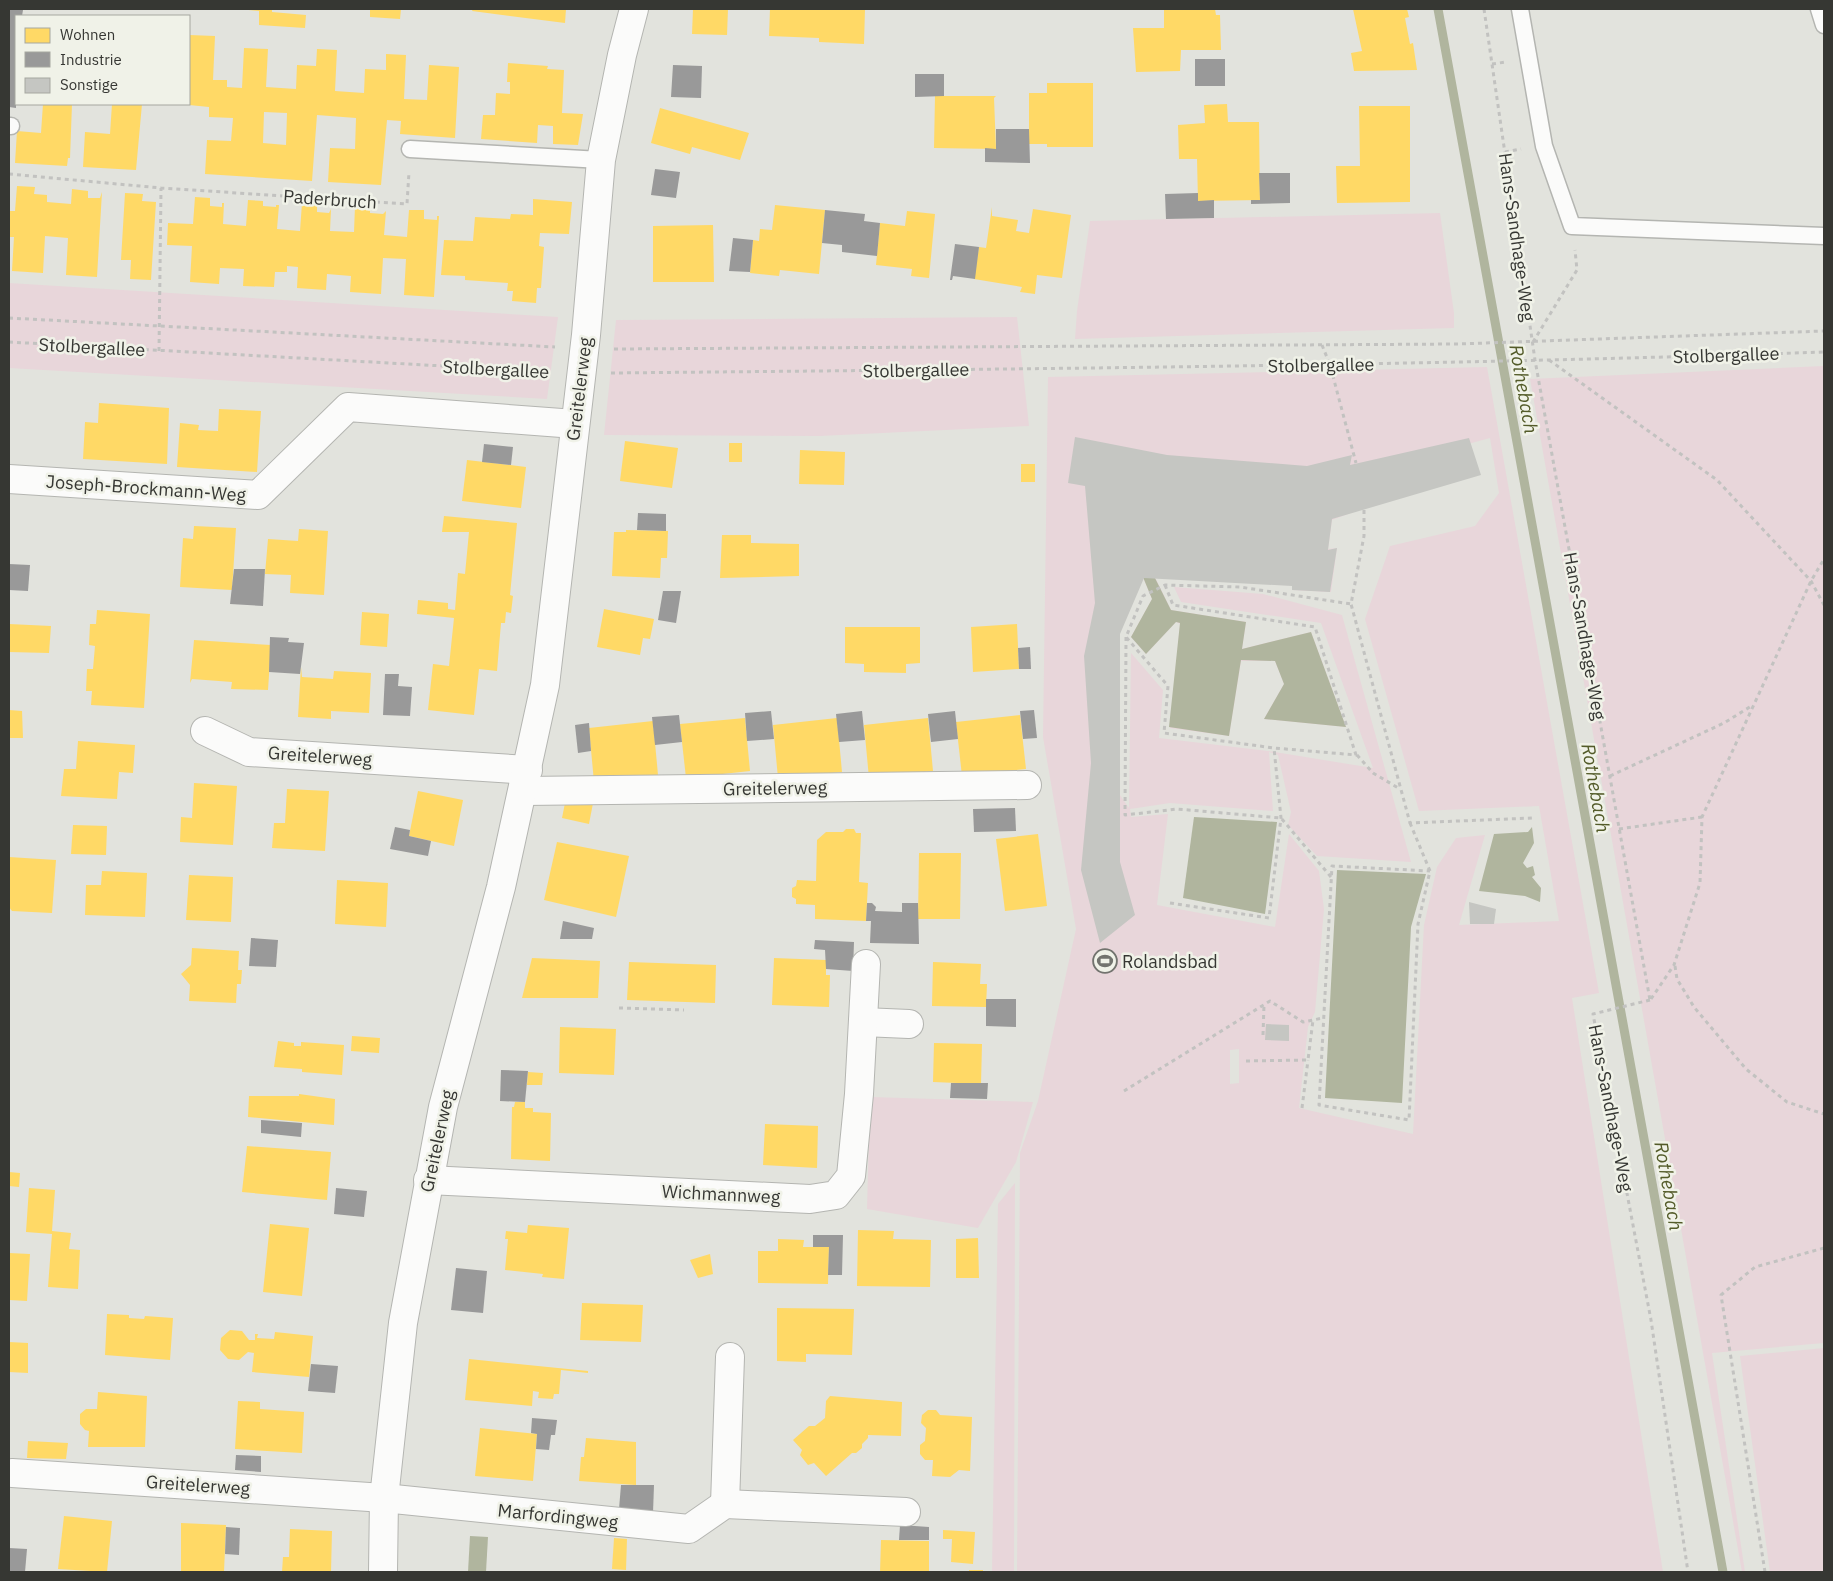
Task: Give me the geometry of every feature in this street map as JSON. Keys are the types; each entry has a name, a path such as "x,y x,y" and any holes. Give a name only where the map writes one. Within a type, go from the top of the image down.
{"street":[{"name":"Greitelerweg","path":"383,1572 384,1498 402,1323 443,1107 471,1006 526,780 545,685 583,361 601,160 622,55 634,9"},
{"name":"Joseph-Brockmann-Weg","path":"9,479 258,495 348,406 575,424"},
{"name":"Greitelerweg","path":"205,731 248,752 526,780 1027,785"},
{"name":"Wichmannweg","path":"428,1180 810,1199 836,1195 851,1176 866,964"},
{"path":"863,1022 909,1024"},
{"path":"730,1357 725,1504 906,1512"},
{"name":"Greitelerweg","path":"12,1473 384,1498"},
{"name":"Marfordingweg","path":"384,1498 689,1530 725,1504"}],"lane":[{"path":"1520,9 1544,146 1572,226 1824,236"},
{"path":"1819,9 1824,25"},
{"path":"410,149 601,160"}],"path":[{"name":"Hans-Sandhage-Weg","path":"1484,9 1535,360 1650,1000 1592,1014 1651,1320 1688,1572"},
{"name":"Paderbruch","path":"9,174 160,188 407,204 410,149"},
{"path":"159,351 160,188"},
{"path":"1533,342 1577,270 1572,226"},
{"name":"Stolbergallee","path":"9,318 159,326 583,361 1322,345 1458,344 1824,331"},
{"name":"Stolbergallee","path":"9,342 159,351 583,361 1330,365 1824,352"},
{"path":"1322,345 1330,365 1356,463"},
{"path":"1548,360 1717,480 1811,581 1824,605"},
{"path":"1364,510 1364,536 1351,604 1410,823 1430,871 1418,924 1409,1120 1319,1105 1332,866 1430,871"},
{"path":"1650,1000 1674,965 1700,883 1702,817 1811,581 1824,559"},
{"path":"1331,877 1281,818 1177,810 1125,815 1126,637 1143,596 1165,585 1240,587 1351,604"},
{"path":"1165,585 1173,605 1316,627 1356,755 1373,773 1401,789"},
{"path":"1126,637 1168,686 1164,733 1274,748 1356,755"},
{"path":"1610,776 1724,723 1754,705"},
{"path":"1170,903 1269,918 1281,818 1274,748"},
{"path":"1619,829 1702,817"},
{"path":"1410,823 1532,818"},
{"path":"1674,965 1677,979 1694,1007 1746,1069 1787,1102 1824,1114"},
{"path":"1124,1091 1264,1004 1270,1002 1304,1022 1323,1018"},
{"path":"1263,1035 1264,1004"},
{"path":"619,1008 684,1010"},
{"path":"1302,1108 1313,1020"},
{"path":"1246,1061 1308,1060"},
{"path":"1765,1572 1721,1295 1755,1268 1824,1248"}],"shaded area":[{"path":"1440,213 1454,313 1454,328 1075,339 1077,311 1090,221"},
{"path":"9,283 558,317 547,399 9,368"},
{"path":"1017,317 1029,426 820,436 604,435 616,320"},
{"path":"1824,366 1824,1343 1712,1353 1745,1572 1742,1572 1530,379"},
{"path":"1487,367 1599,993 1572,998 1663,1572 1017,1572 1020,1153 1038,1101 1076,929 1043,737 1048,377","holes":["1490,438 1499,493 1475,526 1390,546 1365,619 1419,811 1539,806 1559,921 1459,925 1485,835 1456,838 1437,867 1424,925 1413,1134 1299,1108 1308,1027 1315,1012 1324,909 1319,871 1289,834 1275,927 1157,905 1168,814 1131,817 1130,809 1170,803 1273,811 1269,752 1278,755 1291,812 1288,825 1317,856 1411,862 1342,615 1263,594 1174,587 1181,602 1321,623 1373,768 1268,751 1159,738 1163,690 1131,653 1129,808 1113,785 1111,569 1140,570 1152,599 1131,637 1146,654 1176,622 1180,624 1170,728 1229,736 1241,661 1275,661 1284,684 1264,719 1346,727 1311,632 1242,649 1246,622 1171,610 1152,571 1293,578 1292,590 1331,592 1337,548 1328,549 1332,520 1375,504 1468,444","1239,1049 1239,1083 1230,1084 1230,1050"]},
{"path":"1146,560 1171,610 1246,622 1242,649 1311,632 1346,727 1264,719 1284,684 1275,661 1241,660 1229,736 1169,727 1180,623 1176,622 1146,654 1131,637 1152,599 1138,565"},
{"path":"1194,817 1277,822 1265,914 1183,898"},
{"path":"1532,827 1534,843 1523,863 1527,868 1533,866 1535,875 1532,877 1541,888 1540,902 1525,896 1479,891 1494,834 1528,832"},
{"path":"1337,870 1426,874 1411,927 1402,1103 1325,1098"},
{"path":"870,1097 1033,1102 1016,1162 978,1228 867,1209"},
{"path":"1015,1183 1014,1572 992,1572 998,1204"},
{"path":"1824,1348 1824,1572 1770,1572 1740,1356"},
{"path":"470,1536 488,1537 486,1572 468,1572"}],"building: Wohnen":[{"path":"239,9 272,9 272,12 306,15 305,28 259,25 259,11"},
{"path":"370,9 401,9 400,19 370,17"},
{"path":"473,9 566,9 565,23 472,11"},
{"path":"693,9 728,9 727,35 692,34"},
{"path":"770,9 865,9 864,44 819,42 819,38 769,36"},
{"path":"1164,9 1215,9 1216,15 1220,15 1221,50 1181,50 1180,71 1136,72 1133,28 1164,28"},
{"path":"1353,9 1407,9 1409,17 1405,18 1410,44 1413,43 1417,70 1354,71 1351,53 1362,51"},
{"path":"190,35 215,36 213,80 227,80 227,87 242,88 244,48 268,49 266,87 296,89 297,65 316,66 317,49 337,50 335,91 364,93 365,69 386,70 386,54 406,55 404,99 427,100 429,65 459,67 455,138 400,134 401,121 387,120 381,185 328,182 330,148 355,149 356,118 317,115 312,181 205,174 207,140 231,141 233,118 209,117 209,107 189,105","holes":["264,112 287,113 286,145 263,143"]},
{"path":"508,63 548,66 547,69 564,70 562,113 583,114 578,145 553,144 553,126 538,125 537,143 481,139 483,115 495,115 496,93 510,94 510,82 507,82"},
{"path":"1047,83 1093,83 1093,147 1047,147 1047,144 1029,144 1029,93 1047,93"},
{"path":"935,96 996,96 994,98 996,149 934,148"},
{"path":"1227,104 1228,122 1259,122 1260,200 1198,201 1197,159 1179,159 1178,125 1205,123 1204,105"},
{"path":"43,105 72,105 70,158 68,158 67,166 15,163 17,131 41,133"},
{"path":"112,105 142,105 136,170 83,167 85,132 110,134"},
{"path":"1359,106 1410,106 1410,202 1337,203 1336,166 1360,166"},
{"path":"660,108 749,133 740,160 692,147 690,154 651,143"},
{"path":"17,186 35,187 34,194 47,195 47,202 71,204 72,189 88,191 88,198 100,198 102,192 97,277 66,275 68,238 45,236 43,273 12,271 14,237 9,237 9,211 15,211"},
{"path":"125,193 143,194 142,201 156,202 151,280 130,279 131,260 121,260"},
{"path":"195,197 210,198 210,206 222,207 222,203 224,203 223,224 246,226 248,200 263,201 263,206 276,207 276,205 279,205 277,229 300,231 302,203 317,204 317,212 329,213 331,209 330,231 354,232 355,206 370,207 370,213 383,214 386,211 384,235 407,237 409,210 424,210 424,219 437,220 437,216 439,216 434,297 404,295 406,259 383,258 381,294 350,292 351,276 327,274 326,290 297,288 298,267 287,266 287,272 275,272 274,287 243,286 244,269 220,268 219,284 190,282 192,246 167,245 168,223 193,224"},
{"path":"533,199 572,202 569,234 540,233 539,246 544,247 541,288 537,288 536,303 512,301 513,291 507,291 508,283 465,280 465,276 441,275 444,240 473,241 475,217 510,219 511,214 533,215"},
{"path":"775,205 825,210 819,274 780,270 779,276 750,273 753,240 759,241 760,229 772,230"},
{"path":"992,207 992,216 1018,220 1016,231 1029,233 1033,209 1071,215 1062,278 1037,275 1035,294 1020,292 1022,287 974,279 979,247 986,248"},
{"path":"907,211 935,214 929,278 911,276 912,269 876,265 880,223 905,226"},
{"path":"713,225 714,282 653,282 653,226"},
{"path":"99,403 169,408 167,464 83,459 85,422 98,423"},
{"path":"219,409 261,411 257,472 177,467 180,423 199,425 198,430 218,431"},
{"path":"625,441 678,448 672,488 620,481"},
{"path":"729,443 742,443 742,462 729,462"},
{"path":"800,450 845,452 844,485 799,484"},
{"path":"467,460 526,467 521,508 462,501"},
{"path":"1021,464 1035,464 1035,482 1021,482"},
{"path":"444,516 517,523 510,595 513,596 511,613 506,612 505,623 501,623 497,671 479,669 474,715 428,710 433,664 449,666 454,618 417,614 418,600 448,603 448,609 455,610 458,573 465,574 469,532 442,532"},
{"path":"194,526 236,528 232,590 180,587 183,538 193,539"},
{"path":"299,529 328,531 324,595 290,593 291,575 265,574 268,539 298,541"},
{"path":"626,530 668,531 667,558 661,558 660,578 612,576 614,532 626,532"},
{"path":"722,535 751,535 751,543 799,544 799,576 720,578"},
{"path":"604,609 654,619 650,639 643,638 640,655 597,647"},
{"path":"97,610 150,614 144,708 91,705 92,691 86,691 87,669 93,669 95,646 89,645 90,624 96,624"},
{"path":"362,612 389,614 387,647 360,645"},
{"path":"9,624 51,626 49,653 9,652"},
{"path":"1017,624 1019,669 973,672 971,627"},
{"path":"845,627 920,627 920,663 906,664 906,673 864,672 864,664 845,663"},
{"path":"194,640 271,645 268,690 231,689 232,682 192,679 190,683"},
{"path":"301,667 302,677 333,679 334,671 371,673 369,713 331,711 331,719 298,717"},
{"path":"9,710 22,711 23,738 9,738"},
{"path":"1020,715 1026,769 962,776 956,722"},
{"path":"745,718 750,771 686,778 680,724"},
{"path":"837,718 842,772 778,778 773,725"},
{"path":"928,718 933,771 869,778 864,725"},
{"path":"653,721 658,775 594,782 589,728"},
{"path":"78,741 135,745 133,773 119,772 117,799 61,796 64,769 76,769"},
{"path":"194,783 237,786 233,845 180,842 181,817 192,818"},
{"path":"287,789 329,791 325,851 272,848 274,823 285,823"},
{"path":"418,791 463,800 454,846 409,836"},
{"path":"565,803 593,803 589,824 562,818"},
{"path":"73,825 107,826 106,855 71,854"},
{"path":"846,829 854,829 856,833 861,833 859,882 868,883 866,921 815,919 815,905 796,904 796,899 792,897 792,888 796,886 797,880 816,881 817,840 826,832 843,832"},
{"path":"1038,834 1047,906 1005,911 996,839"},
{"path":"557,842 629,856 616,917 544,900"},
{"path":"919,853 961,853 960,919 918,919"},
{"path":"9,857 56,860 52,913 12,911 9,907"},
{"path":"102,871 147,873 145,917 85,915 86,885 101,885"},
{"path":"189,875 233,877 231,922 186,920"},
{"path":"337,880 388,883 386,927 335,924"},
{"path":"192,948 239,951 238,970 242,970 241,984 237,984 236,1003 189,1001 190,985 181,974 191,965"},
{"path":"532,958 600,961 598,998 522,998"},
{"path":"774,958 826,960 826,975 830,975 829,1007 772,1005"},
{"path":"629,962 716,965 715,1003 627,1000"},
{"path":"933,962 981,964 980,984 987,984 986,1007 932,1006"},
{"path":"560,1027 616,1029 614,1075 559,1073"},
{"path":"352,1036 380,1038 379,1053 351,1051"},
{"path":"278,1041 294,1043 294,1046 301,1046 301,1042 344,1045 342,1075 302,1072 302,1069 274,1067"},
{"path":"934,1043 982,1044 981,1084 933,1082"},
{"path":"528,1072 543,1073 542,1085 527,1085"},
{"path":"299,1094 335,1099 334,1125 248,1117 249,1096 299,1096"},
{"path":"515,1102 525,1102 525,1108 533,1108 533,1112 551,1113 550,1161 511,1159 512,1107 514,1107"},
{"path":"765,1124 818,1126 817,1168 763,1165"},
{"path":"247,1146 331,1152 327,1200 242,1192"},
{"path":"9,1172 20,1173 19,1187 9,1186"},
{"path":"29,1188 55,1190 52,1231 71,1233 69,1249 80,1250 78,1289 48,1287 52,1234 26,1232"},
{"path":"270,1224 309,1228 302,1296 263,1292"},
{"path":"528,1225 569,1228 564,1279 542,1277 543,1274 505,1270 508,1239 505,1239 506,1231 527,1233"},
{"path":"858,1230 894,1231 893,1239 931,1240 930,1287 857,1286"},
{"path":"978,1238 979,1278 956,1278 956,1239"},
{"path":"778,1239 804,1240 803,1247 829,1247 828,1284 758,1283 758,1251 778,1251"},
{"path":"9,1253 30,1254 27,1301 9,1300"},
{"path":"710,1254 713,1274 698,1278 690,1260"},
{"path":"582,1303 643,1305 641,1342 580,1340"},
{"path":"777,1308 854,1309 852,1355 806,1354 806,1362 777,1361"},
{"path":"107,1314 129,1315 129,1318 144,1319 145,1316 173,1318 170,1360 105,1355"},
{"path":"230,1330 242,1331 249,1340 255,1340 255,1334 258,1334 257,1338 274,1339 275,1332 313,1336 309,1377 252,1372 254,1353 248,1352 239,1360 228,1359 220,1350 221,1338"},
{"path":"9,1342 28,1343 28,1373 9,1372"},
{"path":"469,1359 588,1371 588,1373 561,1370 559,1394 554,1394 553,1399 538,1398 539,1392 533,1391 532,1406 465,1400"},
{"path":"98,1392 147,1396 145,1447 88,1447 89,1431 85,1430 80,1424 80,1414 86,1409 97,1409"},
{"path":"830,1396 902,1402 901,1436 868,1435 868,1438 862,1444 862,1448 856,1453 852,1453 826,1476 814,1463 808,1465 800,1455 802,1450 793,1440 809,1426 815,1426 825,1418 826,1401"},
{"path":"238,1401 260,1402 260,1409 304,1412 302,1453 235,1449"},
{"path":"928,1410 936,1410 940,1415 972,1417 970,1471 959,1470 950,1477 932,1476 933,1460 925,1460 920,1454 920,1445 925,1441 926,1428 921,1423 922,1415"},
{"path":"480,1428 537,1434 533,1481 475,1476"},
{"path":"586,1438 636,1442 636,1485 579,1481 581,1457 584,1457"},
{"path":"28,1441 68,1443 66,1459 27,1458"},
{"path":"64,1516 112,1521 107,1572 58,1569"},
{"path":"181,1523 226,1525 224,1572 181,1572"},
{"path":"290,1529 332,1531 331,1572 282,1572 283,1557 289,1557"},
{"path":"943,1530 975,1532 973,1564 951,1562 952,1539 943,1539"},
{"path":"614,1538 627,1539 626,1570 612,1569"},
{"path":"881,1540 929,1541 929,1572 880,1572"},
{"path":"969,1570 983,1570 983,1572 969,1572"}],"building: Industrie":[{"path":"9,9 23,10 22,15 15,15 16,108 9,107"},
{"path":"1195,59 1225,59 1225,86 1195,86"},
{"path":"673,65 702,66 701,98 671,97"},
{"path":"915,74 944,74 944,96 915,97"},
{"path":"996,129 1029,129 1030,163 985,162 985,148 996,149"},
{"path":"655,169 680,172 676,198 651,195"},
{"path":"1259,173 1290,173 1290,203 1251,204 1251,200 1260,200"},
{"path":"1198,193 1198,201 1214,200 1214,218 1166,219 1165,194"},
{"path":"825,210 865,214 864,221 880,223 877,256 842,252 842,245 822,243"},
{"path":"733,238 753,240 750,272 729,271"},
{"path":"955,244 979,247 975,279 953,276 952,280 950,280"},
{"path":"484,444 513,447 511,465 482,462"},
{"path":"638,513 666,514 666,531 637,530"},
{"path":"9,564 30,565 28,591 9,590"},
{"path":"234,569 265,569 263,606 230,604"},
{"path":"663,591 681,591 676,623 658,620"},
{"path":"270,637 289,638 288,642 304,643 300,674 269,672"},
{"path":"1030,647 1031,669 1019,669 1018,648"},
{"path":"385,674 399,674 398,686 412,687 410,716 383,715"},
{"path":"1034,710 1037,738 1023,739 1020,711"},
{"path":"771,711 774,739 747,741 745,713"},
{"path":"862,711 865,740 839,742 836,714"},
{"path":"955,711 958,739 931,742 928,714"},
{"path":"679,715 682,742 655,745 652,717"},
{"path":"589,723 591,751 578,753 575,725"},
{"path":"1015,808 1016,831 974,832 973,809"},
{"path":"395,827 410,830 409,836 431,841 428,856 390,849"},
{"path":"867,903 872,903 876,907 875,911 902,912 902,903 918,903 919,944 870,943 871,921 866,921"},
{"path":"563,921 594,928 592,939 560,939"},
{"path":"251,938 278,940 276,967 249,966"},
{"path":"815,940 854,942 853,971 826,969 825,950 814,949"},
{"path":"986,999 1016,999 1016,1027 986,1026"},
{"path":"501,1070 528,1071 525,1102 500,1101"},
{"path":"951,1083 988,1083 987,1099 950,1098"},
{"path":"261,1120 302,1123 301,1137 261,1133"},
{"path":"336,1188 367,1191 364,1217 334,1214"},
{"path":"813,1235 843,1235 842,1275 828,1275 829,1247 813,1247"},
{"path":"456,1268 487,1271 483,1313 451,1310"},
{"path":"311,1364 338,1366 335,1393 308,1391"},
{"path":"532,1418 557,1420 555,1435 551,1435 549,1450 536,1449 537,1434 531,1433"},
{"path":"236,1455 261,1456 261,1472 235,1470"},
{"path":"621,1485 654,1485 653,1513 619,1509"},
{"path":"900,1525 929,1527 929,1540 899,1540"},
{"path":"226,1527 240,1528 239,1555 225,1554"},
{"path":"9,1548 27,1549 25,1572 9,1572"}],"building: Sonstige":[{"path":"1075,437 1167,455 1307,466 1352,455 1350,465 1469,438 1481,475 1332,519 1328,550 1337,548 1330,592 1292,590 1292,586 1144,578 1120,634 1120,862 1135,915 1100,943 1081,870 1091,763 1084,656 1095,603 1085,486 1068,483"},
{"path":"1469,902 1496,909 1494,924 1470,924"},
{"path":"1266,1024 1289,1025 1289,1041 1265,1040"}],"waterway":[{"name":"Rothebach","path":"1438,9 1723,1572"}],"place":[{"name":"Rolandsbad","path":"1105,961"}]}
